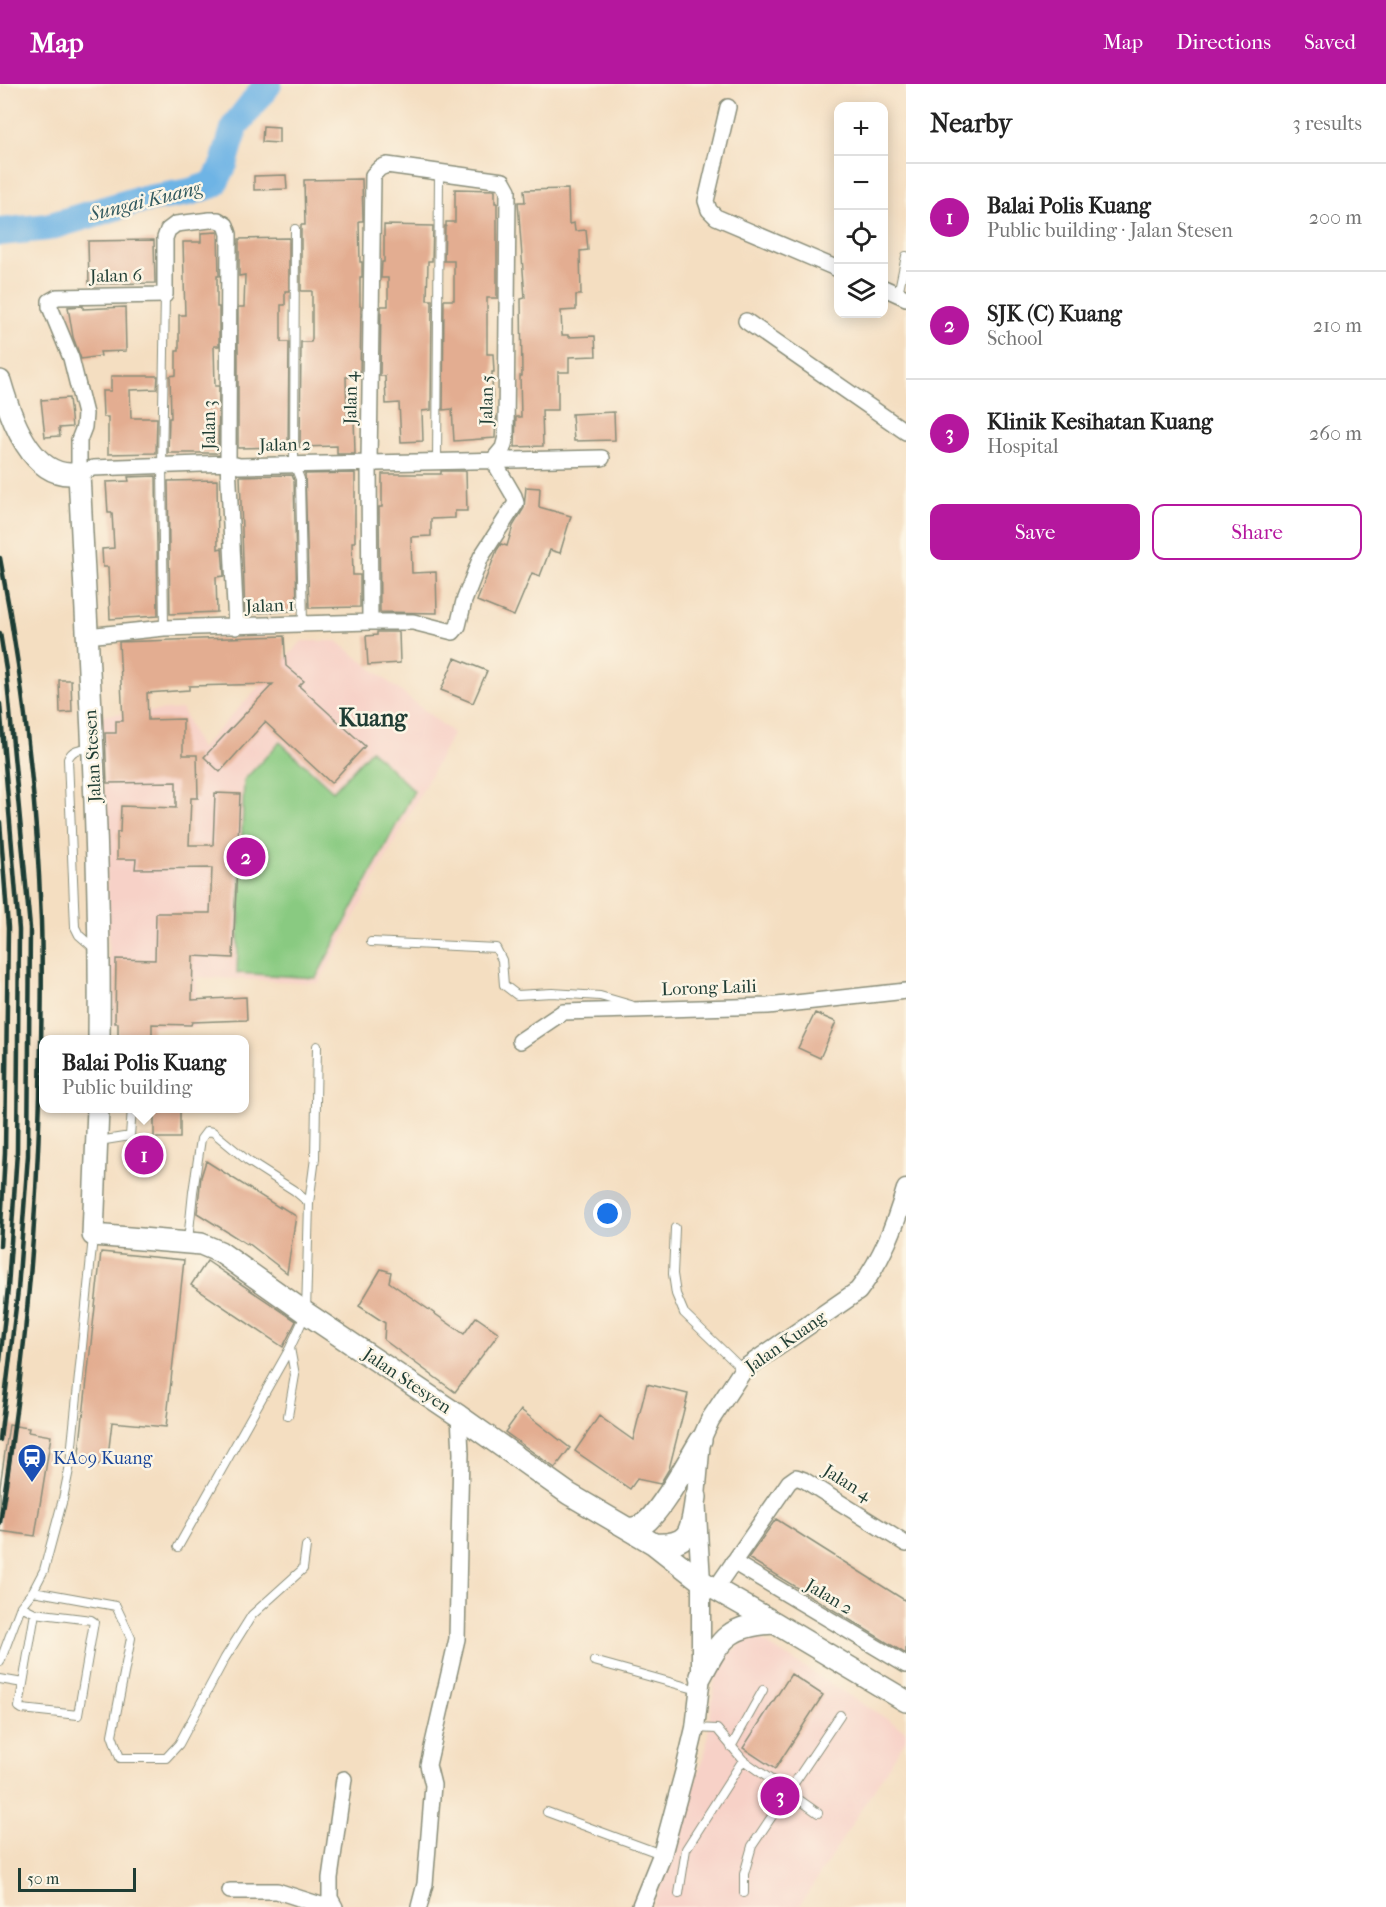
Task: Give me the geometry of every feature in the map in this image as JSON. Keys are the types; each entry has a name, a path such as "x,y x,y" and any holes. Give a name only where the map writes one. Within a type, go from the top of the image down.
{"main road":[{"path":"0,381 13,418 31,453 48,468 62,475 79,473"},
{"name":"Jalan Stesen","path":"79,473 98,856 99,1035"},
{"path":"93,1235 98,1113"},
{"name":"Jalan Stesyen","path":"93,1235 201,1244 220,1252 569,1494 654,1544 708,1585 906,1701"},
{"path":"629,1529 642,1526 649,1520 678,1479 701,1440"},
{"path":"654,1544 675,1543 685,1536 690,1530 696,1497"},
{"path":"700,1683 716,1648 731,1634 748,1625 775,1623"}],"street":[{"path":"728,107 706,201 709,210 716,217 834,266"},
{"name":"Jalan 4","path":"370,622 369,463 373,175 387,165 439,173"},
{"name":"Jalan 5","path":"439,173 503,181 508,190 506,437 503,448 493,460"},
{"name":"Jalan 6","path":"79,473 79,440 86,414 71,358 50,307 50,301 57,297 165,295 165,238 168,230 176,224 210,220 218,220 226,225"},
{"name":"Jalan 3","path":"226,225 229,234 228,463 236,627"},
{"path":"746,321 906,432"},
{"name":"Jalan 2","path":"79,473 93,468 228,463 240,466 602,458"},
{"name":"Jalan 1","path":"87,636 164,628 370,622 413,622 453,632 458,626 464,601 481,557 516,502 493,460"},
{"name":"Lorong Laili","path":"520,1041 563,1012 768,1006 906,991"},
{"name":"Jalan Kuang","path":"640,1907 662,1855 694,1728 700,1683 708,1585 696,1497 701,1440 710,1420 743,1370 858,1290 873,1270 888,1243 906,1189"},
{"path":"419,1907 425,1884 433,1785 428,1765 457,1639 461,1453 459,1416"},
{"name":"Jalan 4","path":"733,1562 789,1482 796,1478 804,1480 906,1544"},
{"path":"708,1585 733,1562"},
{"name":"Jalan 2","path":"733,1562 906,1665"},
{"path":"335,1907 330,1898 330,1878 344,1779"},
{"path":"230,1891 277,1891 327,1907"}],"lane":[{"path":"437,461 439,173"},
{"path":"295,229 294,464 300,479 303,625"},
{"path":"896,293 906,256"},
{"path":"164,628 162,465 165,295"},
{"path":"371,942 496,948 502,960 504,985 517,995 552,993 600,996 644,1009"},
{"path":"178,1547 290,1348 306,1313 309,1203 315,1158 317,1046"},
{"path":"97,1141 130,1136 132,1113"},
{"path":"188,1243 201,1139 207,1131 213,1132 248,1161 296,1191 309,1203"},
{"path":"675,1228 673,1274 676,1294 684,1313 743,1370"},
{"path":"0,1662 21,1606 33,1591 44,1570 63,1499 70,1465 93,1235"},
{"path":"288,1416 295,1376 290,1348"},
{"path":"33,1591 116,1606 131,1638 112,1735 120,1758 166,1758 179,1744 225,1658 252,1615 303,1569 306,1546"},
{"path":"21,1606 35,1613 94,1622 95,1627 78,1715 19,1707 35,1613"},
{"path":"594,1661 700,1683"},
{"path":"0,1679 23,1683"},
{"path":"731,1748 763,1690"},
{"path":"744,1893 744,1874 752,1846 840,1715"},
{"path":"694,1728 717,1729 743,1760 818,1814"},
{"path":"679,1894 686,1849 743,1760"},
{"path":"547,1812 662,1855"}],"shaded area":[{"path":"302,641 337,641 453,733 319,983 197,977 196,1027 111,1027 102,715 182,709 200,749"},
{"path":"753,1635 906,1731 906,1739 799,1907 653,1907 706,1749 716,1671 726,1656"}],"green space":[{"path":"280,742 333,791 371,750 414,791 316,978 237,973 244,780"}],"building":[{"path":"263,126 279,127 279,143 262,142"},
{"path":"286,175 287,189 254,190 254,176"},
{"path":"362,179 363,221 359,221 360,262 362,262 360,377 346,377 347,415 354,415 355,454 337,454 337,446 300,447 301,342 311,342 312,339 312,291 301,291 301,225 305,225 304,180"},
{"path":"455,189 495,190 497,298 487,298 487,354 493,354 495,438 454,441 452,409 443,410 444,300 454,300 454,261 444,261 445,226 446,222 455,222"},
{"path":"568,189 569,224 574,223 575,231 586,230 588,250 580,251 581,295 576,295 576,310 561,311 562,335 568,335 568,337 595,336 596,356 569,357 569,372 558,372 558,410 542,410 543,446 515,447 516,417 521,417 521,299 525,298 518,202 525,202 524,190"},
{"path":"384,225 433,226 432,261 428,261 427,300 432,300 431,410 422,411 423,441 401,442 399,403 386,404 385,376 380,376 381,306 388,306 388,278 381,278 382,262 384,262"},
{"path":"218,232 219,346 214,346 215,386 219,386 218,452 168,453 169,418 171,418 170,376 176,375 179,315 185,315 183,242 201,242 201,233"},
{"path":"289,238 289,291 285,291 285,305 281,305 281,342 289,342 288,447 238,448 238,307 244,307 245,275 239,276 239,239"},
{"path":"154,240 155,283 89,284 88,241"},
{"path":"83,306 83,309 125,307 126,351 100,352 101,356 81,359 73,337 68,307"},
{"path":"111,376 158,376 157,389 130,390 131,418 157,418 156,453 108,454 108,417 103,417 102,391 111,391"},
{"path":"69,398 72,427 59,428 60,436 45,437 41,400"},
{"path":"614,412 615,440 574,441 572,414"},
{"path":"441,471 466,471 467,511 455,511 455,518 431,519 431,536 411,537 412,573 436,572 437,613 380,612 379,507 382,507 382,474 441,474"},
{"path":"355,473 353,575 360,575 360,607 309,608 305,474"},
{"path":"292,475 294,480 297,609 245,614 240,476"},
{"path":"156,476 158,616 110,619 108,567 103,567 102,549 114,548 112,513 108,513 106,482 129,481 128,477"},
{"path":"217,480 218,549 222,548 224,576 216,577 217,612 170,614 168,481"},
{"path":"526,487 540,488 539,507 571,516 560,553 550,550 540,576 532,573 514,616 477,601 497,550 501,544 507,546 513,526 524,508"},
{"path":"377,632 399,632 400,663 368,665 366,636 377,635"},
{"path":"284,636 286,666 304,681 299,686 365,746 331,783 265,722 220,772 204,757 273,684 189,686 189,690 147,693 148,720 183,719 183,755 197,755 198,798 191,798 189,845 213,845 215,793 240,794 233,958 193,956 192,1000 246,997 247,1020 192,1022 191,1025 152,1024 152,1035 118,1035 118,1023 115,1023 116,959 155,960 156,913 210,913 212,868 135,869 136,859 117,859 117,832 120,832 121,806 176,808 176,782 107,783 105,733 116,733 116,721 123,721 119,642"},
{"path":"455,658 487,671 473,703 441,690"},
{"path":"59,680 71,680 72,712 60,713"},
{"path":"815,1013 836,1022 820,1058 798,1048"},
{"path":"154,1113 180,1113 180,1138 154,1138"},
{"path":"206,1161 296,1216 287,1273 248,1243 248,1245 197,1213 201,1177"},
{"path":"101,1252 184,1260 166,1427 112,1422 107,1465 78,1462"},
{"path":"207,1261 296,1321 283,1347 191,1285"},
{"path":"381,1269 391,1272 389,1282 464,1334 476,1317 499,1333 455,1392 384,1340 385,1323 359,1306"},
{"path":"647,1384 688,1394 669,1469 660,1484 637,1479 630,1489 575,1451 599,1416 633,1440"},
{"path":"521,1410 570,1448 555,1468 505,1432"},
{"path":"9,1425 29,1428 28,1432 51,1436 35,1536 0,1531 0,1486"},
{"path":"776,1519 906,1601 906,1654 748,1558"},
{"path":"791,1674 823,1695 775,1769 743,1748"}],"waterway":[{"name":"Sungai Kuang","path":"0,232 48,227 135,201 190,192 214,184 224,164 235,126 268,84"}],"railway":[{"path":"0,558 22,693 36,830 41,921 41,1035"},
{"path":"0,633 6,669 30,928 28,1155 18,1290 0,1440"},
{"path":"0,704 19,930 17,1152 8,1288 0,1361"},
{"path":"0,822 8,928 5,1153 0,1246"},
{"path":"0,1523 22,1364 32,1257 39,1113"}],"place":[{"name":"SJK (C) Kuang","path":"246,857"},
{"name":"Balai Polis Kuang","path":"144,1155"},
{"name":"KA09 Kuang","path":"32,1484"},
{"name":"Klinik Kesihatan Kuang","path":"780,1796"}],"district":[{"name":"Kuang","path":"373,718"}]}
